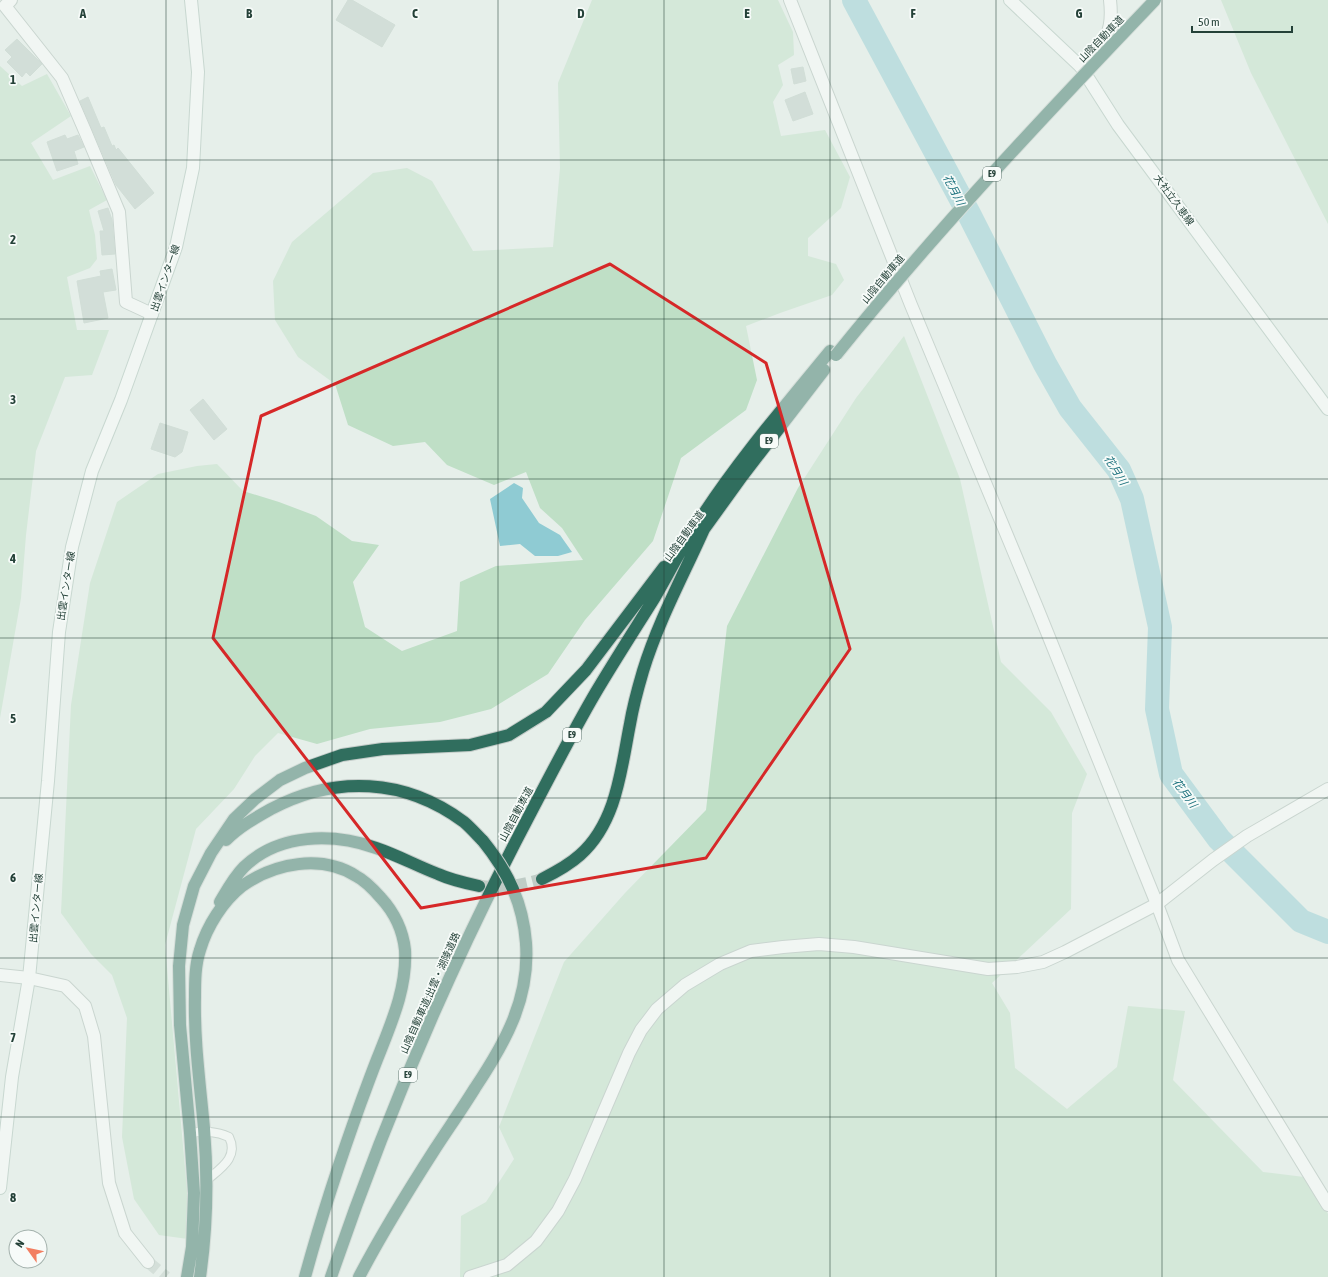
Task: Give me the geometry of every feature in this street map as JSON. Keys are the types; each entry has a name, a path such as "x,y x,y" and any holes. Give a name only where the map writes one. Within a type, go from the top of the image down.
{"highway":[{"name":"山陰自動車道","path":"833,353 898,268 972,184 1043,106 1144,0"},
{"name":"山陰自動車道","path":"496,878 545,784 595,694 735,469 908,267 1050,111 1155,0"},
{"path":"187,1277 192,1247 194,1192 180,1025 180,959 183,925 194,886 212,853 234,819 280,780 305,768 342,755 383,749 470,745 509,735 546,712 586,670 700,527"},
{"path":"542,879 561,869 580,855 594,839 605,820 614,799 620,778 636,698 654,639 700,527"},
{"path":"212,853 234,832 283,802 311,792 330,788 375,786 398,790 422,798 465,823 483,841 498,860 512,884 525,930 527,956 525,980 519,1006 509,1031 493,1061 399,1204 358,1277"},
{"path":"200,1277 204,1250 207,1180 194,1028 195,978 199,952 219,903 231,883 245,867 261,855 282,844 305,839 328,838 353,841 378,848 440,875 479,886"},
{"path":"207,931 220,910 241,887 261,875 274,870 300,863 320,863 356,875 373,889 386,904 398,924 405,947 405,971 400,998 337,1171 304,1277"},
{"name":"山陰自動車道;出雲・湖陵道路","path":"331,1277 351,1219 391,1114 441,996 496,878"}],"street":[{"path":"11,0 5,6 62,78 119,212 126,302 152,314"},
{"name":"出雲インター線","path":"0,1188 12,1077 29,978 48,781 59,632 72,547 92,471 121,400 176,247 193,168 198,72 192,0"},
{"path":"790,0 914,312 1033,597 1157,904 1178,960 1328,1205"},
{"name":"大社立久恵線","path":"1010,0 1081,67 1118,125 1328,409"},
{"path":"1081,67 1102,45 1110,29 1110,0"},
{"path":"470,1277 507,1265 536,1241 558,1211 575,1179 629,1053 641,1030 657,1009 685,985 720,964 752,951 818,944 854,947 988,969 1017,968 1043,962 1157,904 1213,860 1247,836 1328,789"},
{"path":"0,975 29,978 65,986 85,1006 94,1036 108,1183 125,1233 148,1262"}],"lane":[{"path":"190,1133 212,1131 229,1136 233,1144 231,1155 224,1166 207,1180"}],"highlighted area":[{"path":"610,264 766,363 850,649 706,858 421,908 213,638 261,416"}],"green space":[{"path":"592,0 778,0 793,32 794,55 778,65 783,85 773,102 781,136 825,130 850,177 841,208 808,238 808,256 836,264 844,280 832,295 746,326 757,380 746,410 681,458 653,541 585,620 548,674 491,709 440,722 370,729 317,744 278,733 255,756 234,789 196,829 165,945 187,1190 188,1239 159,1235 134,1199 122,1137 127,1018 112,975 91,954 61,913 71,705 90,583 117,502 158,474 197,466 217,464 243,491 279,502 316,516 352,541 379,545 353,582 365,627 402,651 457,631 460,582 496,566 583,560 562,528 540,508 526,472 494,485 447,465 425,442 393,446 348,425 335,384 298,357 275,320 273,281 292,242 373,173 407,168 432,181 473,251 553,247 560,168 558,83"},
{"path":"1221,0 1328,0 1328,224 1251,73"},
{"path":"0,66 22,86 47,74 71,116 31,143 53,180 90,166 107,200 89,210 95,235 97,259 90,268 67,277 77,330 109,330 92,375 65,377 36,451 26,535 21,598 0,718"},
{"path":"904,336 960,479 1001,662 1051,712 1087,774 1072,813 1071,909 992,983 1010,1013 1015,1068 1067,1109 1117,1067 1128,1006 1185,1011 1173,1080 1263,1172 1312,1178 1328,1214 1328,1277 460,1277 461,1216 486,1202 514,1159 499,1127 564,962 625,893 706,810 727,626 798,488 856,398"}],"water":[{"path":"514,483 523,488 522,498 539,523 560,535 572,552 558,556 535,556 520,544 500,546 490,499"}],"building":[{"path":"348,0 352,0 395,25 382,47 336,20"},
{"path":"17,39 42,64 30,76 26,72 22,77 7,62 12,57 5,50"},
{"path":"803,67 806,81 794,84 791,69"},
{"path":"805,92 813,114 793,121 785,100"},
{"path":"88,97 101,128 104,127 112,146 114,145 116,150 118,148 154,193 135,209 116,185 80,101"},
{"path":"65,135 67,139 78,135 84,147 74,151 78,164 57,171 47,142"},
{"path":"108,208 112,220 115,254 102,255 100,231 104,231 98,211"},
{"path":"112,269 116,290 103,292 108,318 84,323 77,281 101,276 100,271"},
{"path":"203,399 227,429 214,440 190,410"},
{"path":"160,423 188,432 182,452 175,457 151,449"}],"waterway":[{"name":"花月川","path":"854,0 969,214 1045,364 1070,408 1119,470 1132,499 1160,627 1157,709 1171,774 1219,839 1301,921 1328,932"}],"tunnel":[{"path":"479,886 511,886 542,879"},
{"path":"148,1262 166,1277"}]}
